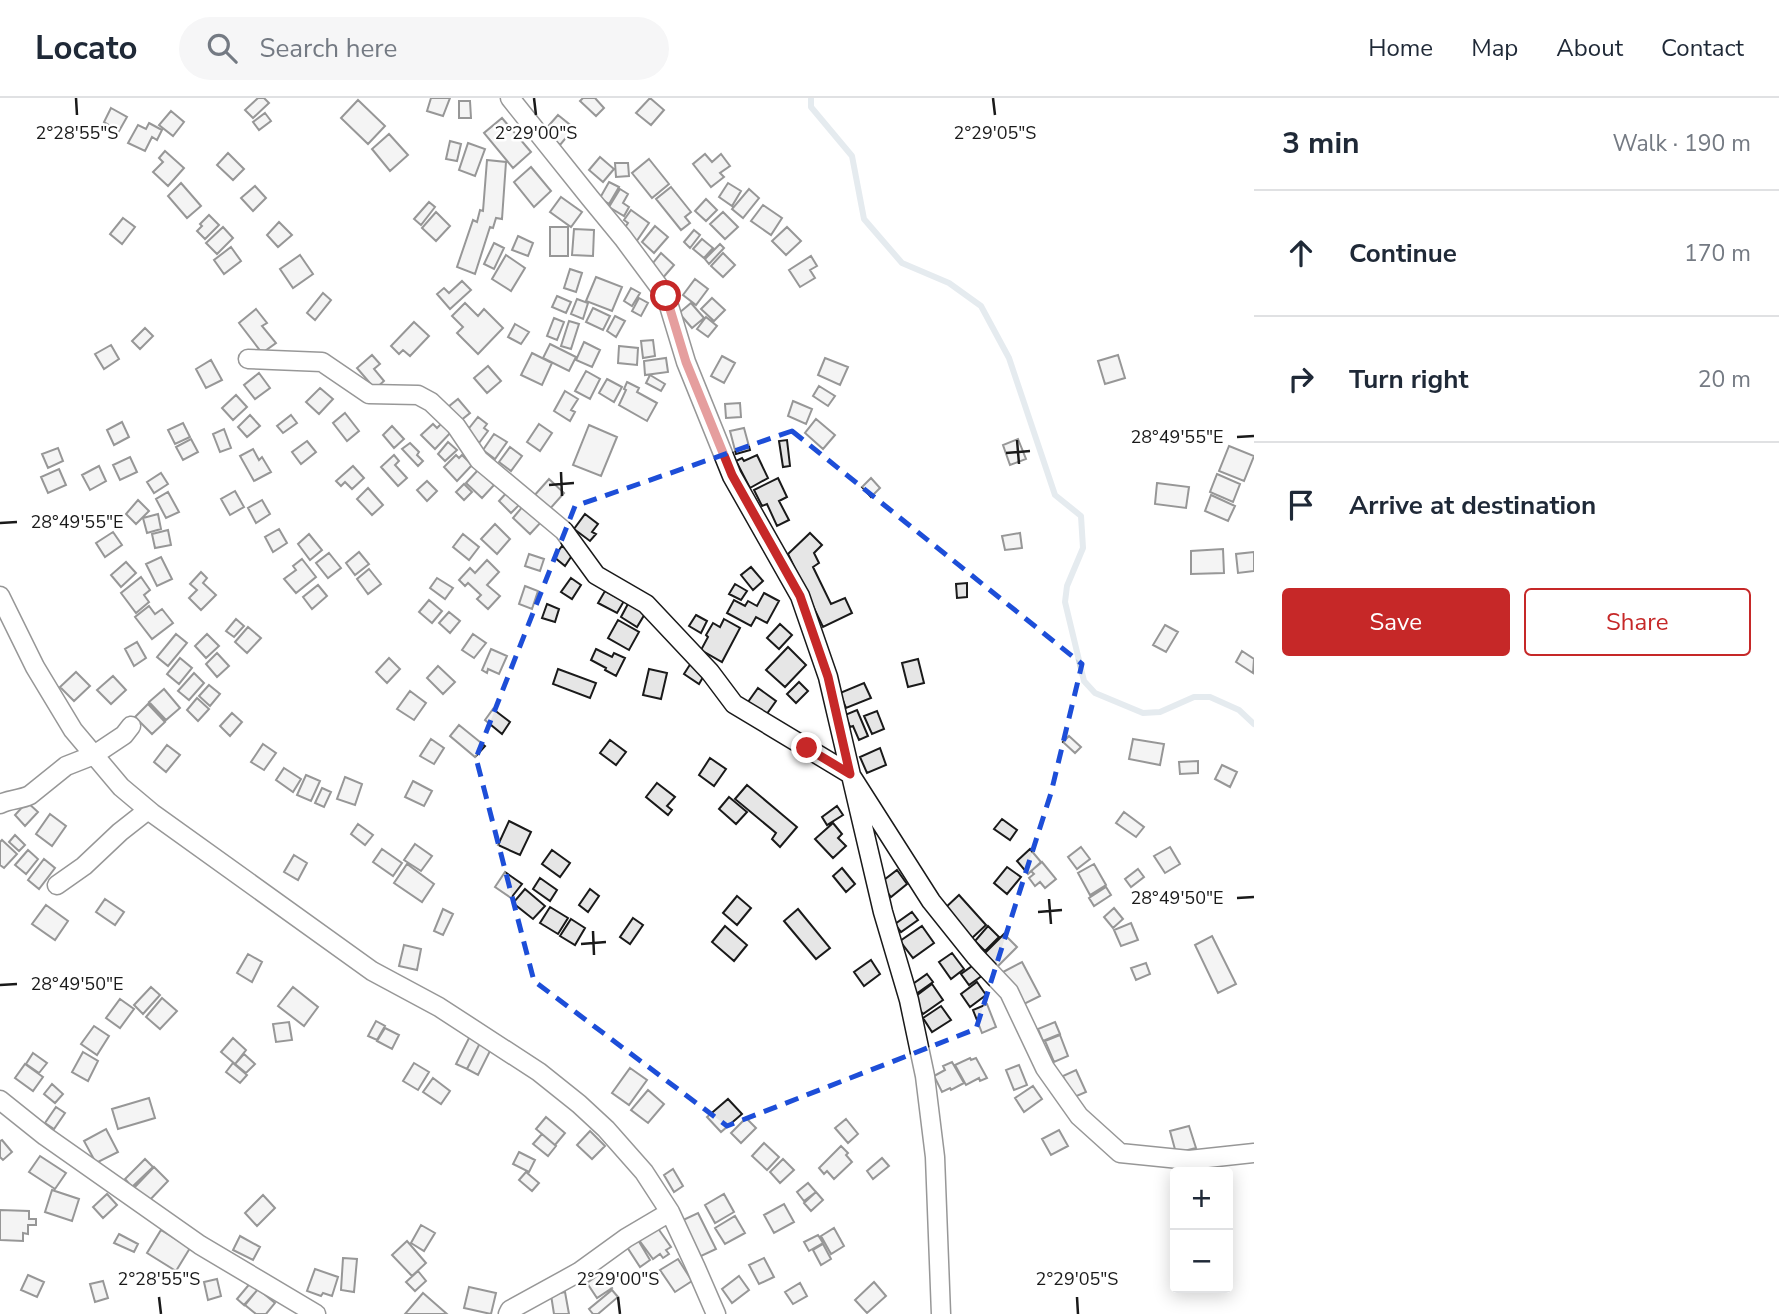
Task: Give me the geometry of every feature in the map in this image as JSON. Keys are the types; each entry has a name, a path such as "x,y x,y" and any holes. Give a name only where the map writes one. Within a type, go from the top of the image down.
{"street":[{"path":"510,98 623,237 666,296 686,362 732,475 800,596 828,677 883,912 909,1000 925,1076 934,1157 941,1314"},
{"path":"248,359 322,362 369,394 418,396 431,402 456,426 479,460 564,531 596,575 646,604 710,672 734,704 850,774 931,901 975,956 1009,992 1045,1068 1079,1116 1120,1153 1189,1160 1254,1153"},
{"path":"0,596 6,624 73,730 121,788 372,971 439,1007 539,1072 606,1129 645,1171 670,1212 716,1314"},
{"path":"0,804 30,795 66,766 94,755 124,735 131,726"},
{"path":"57,885 85,866 120,832 148,810"},
{"path":"0,1100 45,1136 200,1245 316,1314"},
{"path":"508,1314 510,1310 579,1272 626,1238 670,1212"}],"highlighted area":[{"path":"792,431 1082,664 1051,793 976,1029 727,1126 534,981 476,758 575,506"}],"building":[{"path":"258,98 264,98 269,103 253,118 245,110"},
{"path":"431,98 450,98 443,116 427,111"},
{"path":"583,98 595,98 604,108 596,116 580,101"},
{"path":"650,98 664,110 651,125 636,113"},
{"path":"358,100 385,126 368,144 341,118"},
{"path":"459,101 470,101 471,118 459,118"},
{"path":"111,108 127,117 119,131 104,122"},
{"path":"171,111 184,122 173,136 159,125"},
{"path":"265,113 271,121 259,130 253,122"},
{"path":"558,115 574,128 560,145 544,131"},
{"path":"502,118 531,152 513,168 484,133"},
{"path":"149,123 162,130 157,140 152,137 145,151 128,143 138,125 146,129"},
{"path":"389,134 408,155 390,171 372,149"},
{"path":"450,141 461,144 457,161 446,159"},
{"path":"468,143 485,149 475,176 459,170"},
{"path":"165,151 184,168 168,186 153,172 163,162 159,158"},
{"path":"228,153 244,169 233,180 217,165"},
{"path":"705,154 712,162 721,154 730,166 720,173 724,177 711,187 693,164"},
{"path":"600,157 614,169 603,182 589,170"},
{"path":"649,159 669,184 652,198 632,173"},
{"path":"487,160 506,162 502,219 496,218 493,228 490,227 475,274 457,267 473,220 477,222 480,210 483,211"},
{"path":"615,163 628,163 629,176 616,177"},
{"path":"531,167 551,191 534,207 514,182"},
{"path":"609,182 619,187 609,204 600,198"},
{"path":"181,183 201,206 187,218 168,196"},
{"path":"728,183 741,191 732,206 719,197"},
{"path":"255,186 266,198 253,211 241,198"},
{"path":"671,187 691,212 685,217 690,223 681,230 656,199"},
{"path":"620,189 628,194 623,203 629,207 624,216 609,207"},
{"path":"749,189 759,198 743,218 732,209"},
{"path":"561,197 582,212 571,227 550,212"},
{"path":"706,199 717,210 706,221 695,211"},
{"path":"429,202 435,207 421,225 414,219"},
{"path":"763,205 782,218 771,235 751,221"},
{"path":"631,210 649,223 636,242 622,232 628,223 624,220"},
{"path":"436,212 450,226 436,241 422,228"},
{"path":"723,212 738,227 725,239 710,224"},
{"path":"209,215 219,225 205,239 197,231"},
{"path":"123,218 135,227 122,244 110,234"},
{"path":"279,222 292,235 278,247 267,235"},
{"path":"655,226 668,237 654,253 642,242"},
{"path":"223,227 233,238 217,254 206,243"},
{"path":"550,227 568,227 568,256 550,256"},
{"path":"787,227 801,241 786,255 772,241"},
{"path":"574,229 594,230 593,256 572,255"},
{"path":"694,230 700,235 690,248 684,242"},
{"path":"518,236 533,243 528,256 512,250"},
{"path":"702,239 713,248 704,258 693,249"},
{"path":"494,243 504,248 494,269 484,264"},
{"path":"720,244 724,248 709,264 705,259"},
{"path":"231,247 241,261 224,274 214,260"},
{"path":"661,253 674,265 661,280 648,269"},
{"path":"723,253 735,265 723,277 711,266"},
{"path":"300,255 313,274 293,288 280,269"},
{"path":"506,255 525,268 511,291 492,279"},
{"path":"811,256 817,266 810,270 815,278 800,287 789,270"},
{"path":"570,269 582,273 576,292 564,288"},
{"path":"596,277 622,287 612,311 586,301"},
{"path":"695,279 708,289 696,305 683,295"},
{"path":"462,281 471,290 450,309 437,294 444,288 449,293"},
{"path":"631,288 640,293 632,306 624,301"},
{"path":"323,293 331,300 315,320 307,313"},
{"path":"557,296 571,302 566,313 552,307"},
{"path":"639,298 648,303 641,316 632,311"},
{"path":"712,298 725,310 714,321 701,309"},
{"path":"577,299 588,303 583,319 571,314"},
{"path":"465,303 478,316 484,309 503,328 478,354 457,333 463,327 452,316"},
{"path":"691,303 704,318 692,328 679,313"},
{"path":"593,308 610,316 603,330 586,322"},
{"path":"256,309 267,323 262,326 276,343 262,353 239,323"},
{"path":"615,316 625,321 616,337 607,331"},
{"path":"706,317 717,326 708,337 697,329"},
{"path":"554,318 564,322 557,340 547,336"},
{"path":"569,321 579,324 571,349 561,346"},
{"path":"414,322 429,336 410,356 403,350 399,354 391,346"},
{"path":"515,324 529,332 521,344 508,337"},
{"path":"145,328 153,336 140,349 132,341"},
{"path":"653,340 655,356 643,358 641,341"},
{"path":"584,342 600,350 592,367 576,360"},
{"path":"550,344 576,357 569,371 543,358"},
{"path":"111,345 119,359 104,369 95,354"},
{"path":"619,346 638,348 637,365 618,363"},
{"path":"532,353 552,363 542,385 521,375"},
{"path":"372,355 380,364 374,369 384,381 375,389 357,368"},
{"path":"1118,355 1125,378 1105,384 1098,361"},
{"path":"722,356 735,363 724,383 711,376"},
{"path":"666,358 668,372 645,375 644,361"},
{"path":"825,358 848,367 840,385 818,375"},
{"path":"211,360 222,380 206,388 196,369"},
{"path":"488,366 501,381 487,393 474,378"},
{"path":"586,371 600,379 590,399 575,391"},
{"path":"259,373 270,388 255,399 244,385"},
{"path":"650,375 665,384 661,391 646,383"},
{"path":"607,379 622,387 614,402 599,393"},
{"path":"627,382 639,388 637,392 657,403 647,421 619,405"},
{"path":"819,386 835,396 828,406 813,396"},
{"path":"320,388 333,399 319,414 306,402"},
{"path":"565,391 578,399 571,410 575,412 570,421 554,411"},
{"path":"236,395 247,407 233,420 222,408"},
{"path":"458,399 470,413 460,421 448,407"},
{"path":"793,401 812,409 806,424 788,416"},
{"path":"740,403 741,417 726,418 725,404"},
{"path":"345,413 359,431 347,441 333,423"},
{"path":"250,415 260,426 247,437 238,427"},
{"path":"291,415 297,423 283,433 277,426"},
{"path":"478,417 487,424 484,428 488,431 479,443 466,432"},
{"path":"816,419 835,435 823,449 805,433"},
{"path":"444,421 453,430 435,449 421,435 433,424 437,428"},
{"path":"122,422 129,437 114,445 107,430"},
{"path":"183,423 190,437 175,444 168,430"},
{"path":"539,424 552,433 540,451 527,442"},
{"path":"589,425 617,437 601,476 573,465"},
{"path":"392,426 404,439 394,448 383,435"},
{"path":"744,428 750,450 736,454 730,431"},
{"path":"224,429 231,448 220,452 213,434"},
{"path":"494,434 507,442 495,459 483,450"},
{"path":"191,439 198,452 183,460 176,447"},
{"path":"1018,439 1026,459 1010,465 1003,445"},
{"path":"787,440 790,466 783,467 779,441"},
{"path":"307,441 316,452 301,464 292,452"},
{"path":"448,442 457,450 445,461 438,454"},
{"path":"410,443 423,461 418,466 402,449"},
{"path":"1229,446 1254,456 1244,481 1219,471"},
{"path":"510,447 522,456 511,471 499,462"},
{"path":"58,448 63,461 48,468 42,454"},
{"path":"253,449 259,460 262,457 271,472 254,481 240,456"},
{"path":"394,455 399,461 395,465 407,478 398,486 381,467"},
{"path":"456,455 459,458 462,455 472,465 457,481 444,467"},
{"path":"757,455 768,478 750,488 736,461 742,458 744,461"},
{"path":"130,457 137,472 120,480 113,465"},
{"path":"99,466 106,481 90,490 82,475"},
{"path":"353,466 364,478 352,489 345,482 341,486 336,481"},
{"path":"59,469 66,485 48,493 41,477"},
{"path":"478,470 494,485 482,498 466,483"},
{"path":"161,473 168,484 154,493 147,482"},
{"path":"1217,474 1240,484 1233,502 1210,492"},
{"path":"778,478 787,497 779,501 789,520 777,526 767,504 762,506 754,490"},
{"path":"871,478 880,488 871,497 862,487"},
{"path":"549,479 564,493 548,511 533,497"},
{"path":"427,481 437,491 427,501 417,490"},
{"path":"1157,483 1189,487 1186,508 1155,504"},
{"path":"464,484 472,492 464,500 456,492"},
{"path":"368,488 383,505 372,515 357,499"},
{"path":"509,490 522,502 511,513 499,501"},
{"path":"235,491 244,507 230,515 221,499"},
{"path":"168,492 179,512 166,518 156,499"},
{"path":"1211,495 1235,506 1228,521 1205,511"},
{"path":"138,500 149,511 136,524 126,514"},
{"path":"262,500 270,514 256,523 248,508"},
{"path":"524,505 542,521 530,534 513,518"},
{"path":"158,514 161,529 147,533 143,518"},
{"path":"585,514 598,524 592,532 596,534 590,541 574,529"},
{"path":"495,524 510,539 497,554 481,539"},
{"path":"279,529 287,543 273,552 265,537"},
{"path":"168,530 171,545 155,548 152,534"},
{"path":"113,532 122,545 105,557 96,543"},
{"path":"810,533 822,545 814,553 819,563 813,567 831,604 845,598 852,613 823,627 788,554"},
{"path":"1020,533 1022,548 1005,550 1002,536"},
{"path":"309,534 322,550 310,560 298,544"},
{"path":"463,534 479,547 469,560 453,547"},
{"path":"562,546 573,554 565,566 554,557"},
{"path":"1223,549 1224,573 1191,574 1191,551"},
{"path":"359,552 369,564 355,575 346,563"},
{"path":"1254,552 1254,571 1238,573 1236,554"},
{"path":"329,553 341,568 328,578 316,563"},
{"path":"529,554 544,559 540,571 525,566"},
{"path":"161,557 172,579 157,586 146,564"},
{"path":"302,559 316,577 296,593 284,579 296,570 293,566"},
{"path":"487,560 499,572 487,585 500,596 488,609 477,599 481,595 468,583 465,586 459,580 470,568 475,573"},
{"path":"126,562 136,573 121,587 111,575"},
{"path":"751,567 763,581 753,590 741,575"},
{"path":"369,569 381,584 368,594 357,579"},
{"path":"201,572 207,578 203,583 216,595 201,610 189,598 197,590 190,584"},
{"path":"141,577 150,590 144,595 149,602 136,613 121,593"},
{"path":"437,578 453,588 445,599 430,588"},
{"path":"571,578 581,585 572,599 561,592"},
{"path":"967,583 967,597 957,598 956,584"},
{"path":"735,584 747,591 741,600 729,594"},
{"path":"318,585 327,596 312,609 303,597"},
{"path":"525,586 538,591 532,609 519,604"},
{"path":"605,591 624,601 617,613 598,603"},
{"path":"764,593 779,601 767,623 756,617 751,626 727,613 734,600 745,606 748,601 757,606"},
{"path":"429,600 442,611 432,623 419,612"},
{"path":"629,602 646,612 637,627 621,617"},
{"path":"547,604 559,609 555,622 542,618"},
{"path":"149,606 155,614 162,609 173,623 152,639 135,617"},
{"path":"449,612 460,621 450,633 439,623"},
{"path":"696,615 707,621 701,633 689,626"},
{"path":"236,619 244,626 234,637 226,631"},
{"path":"724,619 740,628 722,662 701,650 713,623 720,627"},
{"path":"618,620 639,632 629,650 608,638"},
{"path":"780,624 792,635 779,649 767,638"},
{"path":"1165,625 1178,632 1166,652 1153,645"},
{"path":"248,627 261,638 247,653 235,642"},
{"path":"176,634 187,643 168,666 157,657"},
{"path":"207,634 219,646 206,658 195,646"},
{"path":"473,634 486,643 474,658 462,650"},
{"path":"137,642 146,658 134,666 125,649"},
{"path":"788,647 806,665 785,687 766,670"},
{"path":"491,649 507,656 499,674 488,669 487,673 482,670"},
{"path":"596,649 612,657 614,653 625,658 616,676 591,660"},
{"path":"1242,651 1254,659 1253,673 1236,662"},
{"path":"217,653 229,666 217,677 206,664"},
{"path":"180,658 192,668 179,684 167,674"},
{"path":"389,658 400,669 387,683 376,672"},
{"path":"918,659 924,683 908,687 902,663"},
{"path":"691,663 706,672 699,684 684,674"},
{"path":"438,666 455,682 443,694 427,678"},
{"path":"558,669 596,683 590,698 553,684"},
{"path":"649,669 667,673 661,699 643,695"},
{"path":"76,672 90,686 74,701 60,687"},
{"path":"194,673 204,683 189,700 178,691"},
{"path":"113,676 126,690 111,704 97,690"},
{"path":"799,682 808,691 796,703 787,694"},
{"path":"864,683 871,698 846,708 840,693"},
{"path":"209,685 220,694 210,706 199,696"},
{"path":"758,688 776,701 766,715 748,702"},
{"path":"164,689 180,708 166,720 149,702"},
{"path":"410,691 426,703 414,720 397,709"},
{"path":"197,698 209,709 198,721 187,710"},
{"path":"148,704 165,722 152,734 135,717"},
{"path":"493,709 510,722 502,734 485,720"},
{"path":"857,710 868,736 859,740 845,715"},
{"path":"877,711 884,729 872,734 864,716"},
{"path":"232,713 242,722 230,736 220,726"},
{"path":"459,725 485,746 475,757 450,736"},
{"path":"1069,736 1081,747 1075,753 1063,742"},
{"path":"431,739 444,748 434,764 420,756"},
{"path":"1133,739 1164,744 1160,765 1129,759"},
{"path":"610,740 626,752 616,765 600,753"},
{"path":"263,744 276,753 264,770 251,762"},
{"path":"167,745 180,755 166,772 154,762"},
{"path":"880,748 886,765 867,773 860,757"},
{"path":"710,758 726,769 714,786 699,775"},
{"path":"1198,761 1198,773 1180,774 1179,762"},
{"path":"1222,765 1237,772 1230,787 1215,779"},
{"path":"284,768 301,779 293,792 276,780"},
{"path":"306,775 320,781 311,801 297,795"},
{"path":"345,777 362,784 355,805 337,799"},
{"path":"413,781 432,791 424,806 405,797"},
{"path":"657,783 675,797 667,806 672,810 668,815 646,797"},
{"path":"747,785 797,827 780,847 772,839 776,833 735,799"},
{"path":"322,788 331,792 324,807 315,803"},
{"path":"729,797 747,812 736,824 719,809"},
{"path":"27,802 38,812 25,826 15,815"},
{"path":"837,806 843,815 827,825 822,817"},
{"path":"1124,812 1144,827 1136,837 1116,823"},
{"path":"50,814 66,826 52,846 36,834"},
{"path":"1002,819 1017,830 1010,840 994,829"},
{"path":"509,821 531,832 520,855 498,845"},
{"path":"833,823 842,834 838,838 846,846 833,858 815,839"},
{"path":"358,824 373,835 365,845 351,834"},
{"path":"15,835 25,845 19,851 9,842"},
{"path":"2,840 17,854 4,868 0,865"},
{"path":"415,844 432,856 421,871 404,860"},
{"path":"1081,847 1090,859 1077,869 1068,857"},
{"path":"1170,847 1180,864 1165,873 1154,856"},
{"path":"382,849 402,863 393,876 373,862"},
{"path":"1030,849 1041,862 1028,874 1017,861"},
{"path":"28,850 38,859 26,874 15,865"},
{"path":"552,850 570,863 560,877 542,864"},
{"path":"294,855 307,863 298,880 284,872"},
{"path":"44,859 55,868 39,889 28,880"},
{"path":"1042,862 1056,879 1045,888 1040,882 1035,886 1029,878 1034,874 1031,871"},
{"path":"407,864 434,884 422,902 394,883"},
{"path":"1094,864 1106,885 1090,895 1078,873"},
{"path":"1007,867 1021,877 1007,894 994,883"},
{"path":"842,868 855,884 846,892 833,876"},
{"path":"1138,869 1144,877 1131,887 1125,879"},
{"path":"897,870 907,884 891,897 880,883"},
{"path":"505,872 522,884 511,898 495,887"},
{"path":"540,878 557,890 550,901 533,889"},
{"path":"1106,887 1111,895 1094,906 1089,898"},
{"path":"525,889 545,906 533,919 513,903"},
{"path":"590,889 599,896 588,912 579,905"},
{"path":"959,895 986,925 971,939 944,909"},
{"path":"737,896 751,908 737,925 723,913"},
{"path":"105,899 124,912 115,925 96,912"},
{"path":"46,905 68,921 55,940 32,924"},
{"path":"550,907 568,918 558,934 540,923"},
{"path":"1114,908 1123,919 1113,928 1104,917"},
{"path":"443,909 453,914 443,935 434,931"},
{"path":"798,909 830,948 816,959 784,921"},
{"path":"912,912 918,920 901,932 895,924"},
{"path":"633,918 643,925 630,944 620,937"},
{"path":"571,919 585,928 575,945 560,936"},
{"path":"1131,923 1138,940 1121,946 1114,930"},
{"path":"725,926 747,945 734,961 712,942"},
{"path":"922,926 934,943 913,958 900,941"},
{"path":"988,926 999,937 985,951 975,941"},
{"path":"1004,934 1017,947 994,970 981,957"},
{"path":"1212,936 1236,984 1218,993 1195,945"},
{"path":"404,945 421,949 417,970 399,966"},
{"path":"952,953 964,969 951,979 939,962"},
{"path":"248,954 262,962 252,982 237,973"},
{"path":"871,960 880,974 864,986 854,972"},
{"path":"1022,962 1040,996 1020,1006 1003,972"},
{"path":"1146,963 1150,974 1136,980 1131,968"},
{"path":"975,964 983,975 969,985 961,974"},
{"path":"927,974 933,982 916,994 910,986"},
{"path":"977,982 986,995 970,1007 961,994"},
{"path":"932,984 943,1000 923,1014 912,999"},
{"path":"151,987 160,995 143,1014 134,1005"},
{"path":"293,987 318,1007 304,1026 278,1006"},
{"path":"162,998 177,1011 160,1029 146,1017"},
{"path":"120,999 134,1009 120,1028 106,1018"},
{"path":"987,1004 996,1027 982,1033 973,1010"},
{"path":"941,1006 951,1020 932,1032 923,1018"},
{"path":"376,1021 385,1026 377,1040 368,1036"},
{"path":"289,1022 292,1040 276,1042 273,1024"},
{"path":"1055,1022 1060,1034 1043,1041 1038,1029"},
{"path":"94,1026 109,1036 97,1055 81,1044"},
{"path":"385,1028 399,1035 392,1049 377,1041"},
{"path":"1060,1035 1068,1056 1054,1062 1045,1041"},
{"path":"470,1036 481,1041 467,1069 456,1064"},
{"path":"233,1038 246,1050 235,1064 221,1052"},
{"path":"481,1041 492,1047 478,1075 467,1069"},
{"path":"83,1052 98,1061 88,1081 72,1072"},
{"path":"33,1053 47,1063 39,1073 26,1064"},
{"path":"244,1054 255,1064 246,1073 235,1064"},
{"path":"976,1058 987,1078 980,1081 979,1078 966,1085 955,1065"},
{"path":"952,1062 964,1083 942,1092 934,1076 945,1070 943,1066"},
{"path":"233,1063 247,1075 240,1083 226,1072"},
{"path":"414,1063 429,1072 418,1090 403,1081"},
{"path":"25,1064 43,1077 33,1091 15,1078"},
{"path":"1019,1065 1027,1085 1014,1090 1006,1070"},
{"path":"630,1068 647,1080 629,1105 612,1093"},
{"path":"1076,1070 1086,1092 1072,1098 1063,1076"},
{"path":"433,1078 450,1091 441,1104 423,1092"},
{"path":"52,1084 63,1094 55,1103 44,1094"},
{"path":"1033,1086 1042,1099 1024,1112 1015,1098"},
{"path":"648,1090 664,1104 648,1123 631,1110"},
{"path":"149,1098 155,1118 118,1129 112,1109"},
{"path":"728,1099 742,1114 721,1132 707,1117"},
{"path":"56,1107 65,1113 54,1129 45,1123"},
{"path":"546,1117 565,1133 555,1145 536,1129"},
{"path":"746,1118 756,1128 741,1143 731,1133"},
{"path":"846,1119 858,1134 848,1143 835,1128"},
{"path":"1189,1126 1196,1148 1176,1153 1170,1131"},
{"path":"106,1129 118,1152 96,1163 84,1141"},
{"path":"1059,1130 1068,1146 1051,1155 1042,1139"},
{"path":"590,1131 605,1146 592,1159 577,1145"},
{"path":"542,1134 556,1146 548,1156 533,1144"},
{"path":"2,1140 12,1152 3,1160 0,1157"},
{"path":"764,1143 779,1157 767,1170 752,1156"},
{"path":"841,1146 852,1162 834,1179 827,1171 824,1174 819,1168"},
{"path":"519,1152 535,1160 529,1172 513,1164"},
{"path":"40,1156 66,1173 55,1189 29,1172"},
{"path":"882,1158 889,1166 873,1179 867,1171"},
{"path":"145,1159 153,1167 132,1187 125,1179"},
{"path":"783,1159 794,1170 780,1183 770,1172"},
{"path":"154,1167 168,1181 147,1203 133,1189"},
{"path":"673,1169 683,1186 674,1192 664,1175"},
{"path":"526,1172 539,1183 532,1191 519,1180"},
{"path":"808,1183 816,1192 804,1201 797,1192"},
{"path":"52,1190 79,1199 72,1221 45,1212"},
{"path":"816,1192 823,1200 811,1211 804,1203"},
{"path":"107,1194 117,1205 103,1218 93,1207"},
{"path":"724,1194 734,1212 715,1223 705,1205"},
{"path":"263,1195 275,1208 257,1226 245,1213"},
{"path":"784,1204 794,1222 774,1233 764,1215"},
{"path":"0,1210 29,1211 29,1219 36,1219 36,1225 28,1225 28,1234 23,1233 23,1241 0,1240"},
{"path":"698,1213 716,1249 699,1257 681,1221"},
{"path":"735,1216 745,1233 725,1244 715,1228"},
{"path":"421,1225 435,1233 424,1251 411,1243"},
{"path":"657,1227 671,1247 666,1250 669,1254 663,1258 660,1254 653,1259 639,1240"},
{"path":"834,1228 844,1246 831,1254 821,1236"},
{"path":"161,1230 190,1248 176,1271 147,1253"},
{"path":"119,1234 138,1244 134,1252 114,1243"},
{"path":"818,1235 823,1243 809,1251 804,1242"},
{"path":"240,1236 260,1247 253,1260 233,1250"},
{"path":"638,1240 650,1260 640,1267 627,1247"},
{"path":"407,1241 426,1263 412,1276 392,1255"},
{"path":"823,1244 831,1259 821,1265 813,1250"},
{"path":"343,1258 357,1259 354,1292 341,1290"},
{"path":"764,1258 774,1277 759,1284 749,1265"},
{"path":"678,1259 692,1281 675,1292 660,1270"},
{"path":"315,1269 338,1277 332,1296 323,1293 321,1296 307,1291"},
{"path":"418,1271 426,1281 415,1291 406,1282"},
{"path":"601,1273 612,1288 597,1298 587,1283"},
{"path":"28,1275 44,1282 37,1297 21,1290"},
{"path":"739,1276 749,1290 732,1303 722,1289"},
{"path":"217,1279 221,1296 208,1300 204,1282"},
{"path":"103,1281 108,1298 95,1302 90,1284"},
{"path":"252,1281 259,1288 244,1305 237,1299"},
{"path":"874,1282 886,1296 867,1313 855,1300"},
{"path":"800,1283 807,1296 793,1304 785,1292"},
{"path":"469,1287 496,1293 491,1314 464,1308"},
{"path":"258,1289 275,1303 266,1314 256,1314 245,1305"},
{"path":"612,1290 618,1297 598,1314 593,1314 589,1309"},
{"path":"565,1292 569,1314 554,1314 551,1295"},
{"path":"423,1293 447,1314 405,1314"}],"waterway":[{"path":"811,98 811,107 852,156 864,219 902,263 949,283 981,306 1009,358 1055,495 1081,516 1083,548 1067,586 1065,602 1084,681 1095,693 1143,713 1160,712 1194,697 1210,697 1239,710 1254,724"}],"route":[{"path":"666,296 686,362 732,475 800,596 828,677 850,774 807,748"}]}
